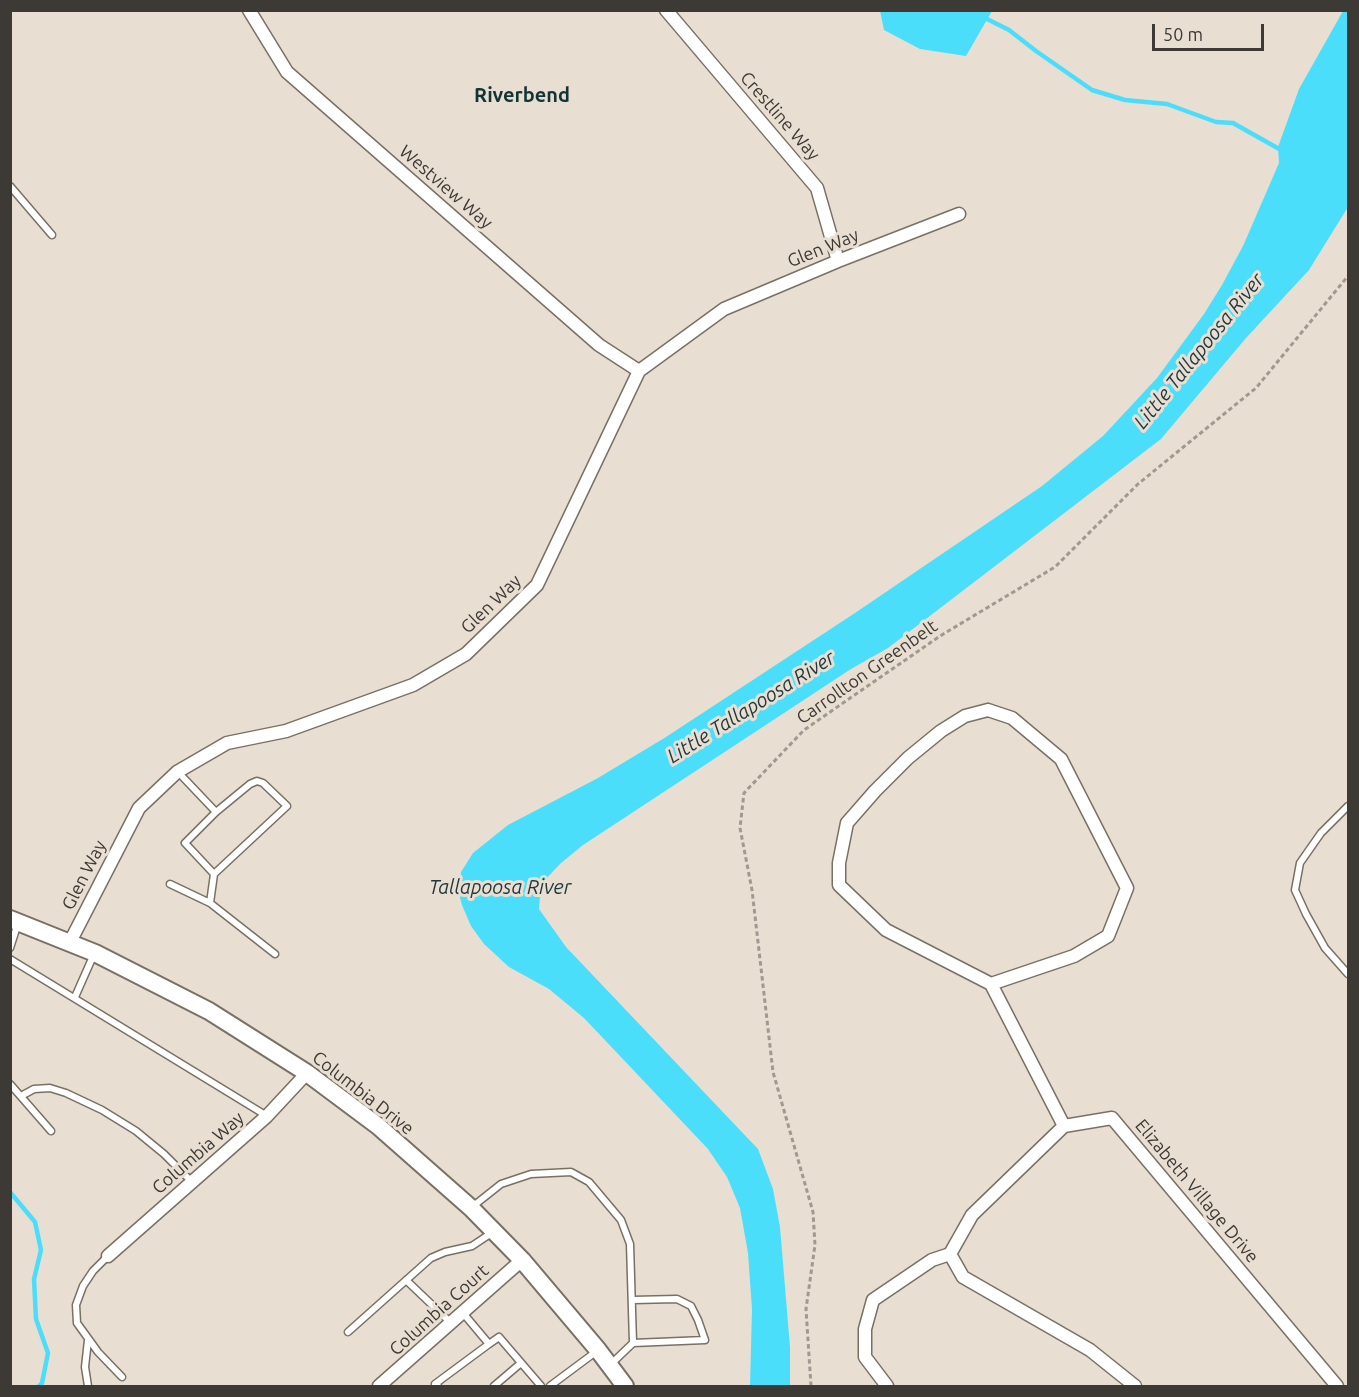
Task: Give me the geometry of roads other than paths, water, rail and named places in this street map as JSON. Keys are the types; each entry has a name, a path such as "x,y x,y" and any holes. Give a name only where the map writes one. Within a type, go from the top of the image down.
{"main road":[{"name":"Columbia Drive","path":"14,921 95,953 209,1011 307,1073 378,1126 471,1208 522,1260 598,1350 625,1386"}],"street":[{"name":"Westview Way","path":"249,10 287,72 599,345 639,371"},
{"name":"Crestline Way","path":"666,10 817,188 838,261"},
{"name":"Glen Way","path":"70,942 139,808 177,771 227,744 286,731 413,685 466,654 537,585 639,371 724,309 959,214"},
{"path":"887,1386 865,1357 865,1329 873,1300 932,1260 950,1254 972,1215 1064,1126 991,984 885,930 839,885 839,863 847,823 908,758 941,731 964,716 988,710 1012,718 1061,759 1127,888 1108,936 1074,956 991,984"},
{"name":"Columbia Way","path":"108,1256 267,1116 307,1073"},
{"name":"Elizabeth Village Drive","path":"1064,1126 1112,1118 1337,1386"},
{"path":"950,1254 963,1277 1090,1350 1135,1386"},
{"name":"Columbia Court","path":"379,1386 522,1260"}],"lane":[{"path":"10,186 52,235"},
{"path":"177,771 216,812"},
{"path":"210,903 214,874 287,806 263,783 257,781 250,784 216,812 185,843 214,874"},
{"path":"1348,806 1321,832 1300,863 1295,890 1325,948 1348,974"},
{"path":"170,884 210,903 275,954"},
{"path":"10,948 14,921"},
{"path":"75,997 95,953"},
{"path":"10,959 267,1116"},
{"path":"10,1084 51,1131"},
{"path":"21,1096 34,1089 50,1088 102,1110 136,1131 164,1154 192,1182"},
{"path":"471,1208 501,1184 531,1174 571,1172 589,1182 621,1220 630,1244 633,1343"},
{"path":"348,1332 431,1258 445,1252 472,1246 493,1231"},
{"path":"108,1256 93,1271 83,1286 76,1305 77,1323 88,1340 122,1377"},
{"path":"406,1280 451,1323"},
{"path":"609,1365 633,1343 705,1340 691,1306 677,1299 633,1300"},
{"path":"463,1313 489,1344"},
{"path":"438,1386 435,1384 499,1337 541,1386"},
{"path":"88,1340 86,1367 88,1386"},
{"path":"550,1386 598,1350"},
{"path":"495,1386 521,1364"}],"water":[{"path":"880,10 992,11 966,56 920,49 884,30"},
{"name":"Tallapoosa River","path":"1343,11 1348,11 1348,207 1309,270 1246,338 1161,439 888,648 851,669 583,845 541,884 539,909 566,947 758,1149 773,1189 780,1227 790,1347 790,1386 750,1386 752,1309 748,1253 740,1208 727,1177 708,1149 584,1018 549,989 509,967 484,944 471,926 462,905 459,894 461,872 473,853 508,825 598,778 666,737 855,613 1042,486 1103,436 1157,378 1204,314 1222,285 1243,246 1279,163 1278,147 1299,89"}],"waterway":[{"path":"987,19 1009,30 1092,90 1125,100 1167,104 1216,122 1233,123 1281,150"},
{"path":"10,1192 35,1222 41,1250 34,1279 36,1319 48,1353 42,1383 39,1386"}],"district":[{"name":"Riverbend","path":"522,95"}],"water label":[{"name":"Little Tallapoosa River","path":"1199,351"},
{"name":"Little Tallapoosa River","path":"751,707"}]}
